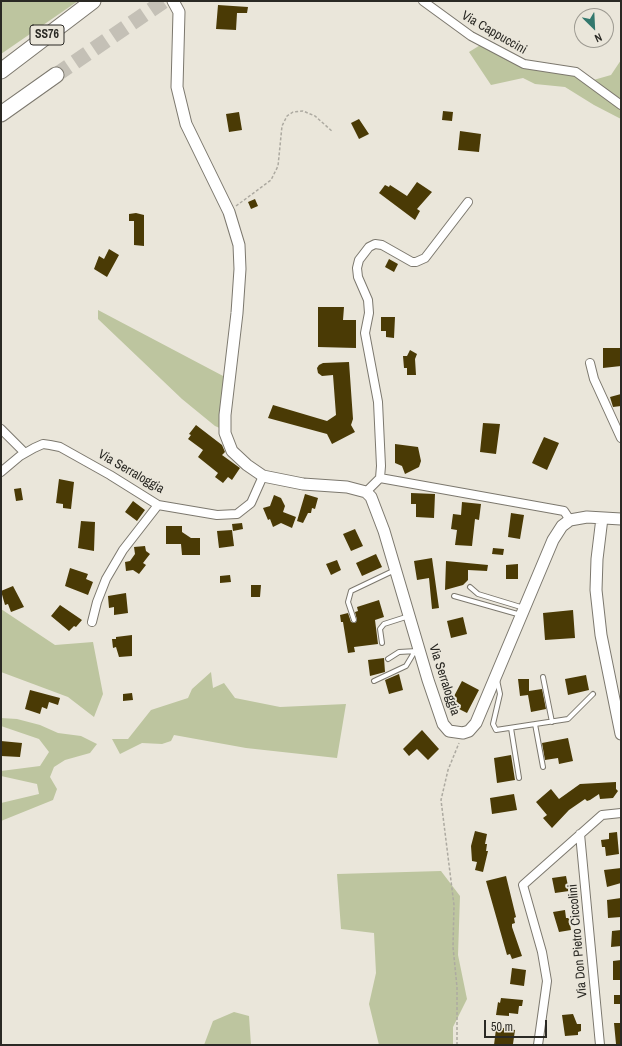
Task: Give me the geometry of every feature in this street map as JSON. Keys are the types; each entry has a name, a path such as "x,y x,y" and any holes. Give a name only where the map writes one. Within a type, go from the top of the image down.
{"highway":[{"name":"SS76","path":"1,71 94,1"},
{"path":"1,114 56,75"}],"main road":[{"path":"173,1 178,12 177,87 186,124 229,212 239,245 240,269 237,313 225,415 225,434 232,451 247,466 263,476 303,484 347,487 366,492"},
{"name":"Via Serraloggia","path":"366,492 371,497 378,513 396,570 417,651 443,724 449,731 463,733 470,731 476,723 552,540 562,526 570,520"},
{"path":"570,520 587,517 621,519"},
{"path":"602,518 597,559 596,590 601,635 621,734"}],"street":[{"name":"Via Cappuccini","path":"423,1 471,36 524,64 576,72 621,105"},
{"path":"366,492 380,478 381,466 378,402 365,333 369,313 368,300 358,276 357,268 359,260 369,247 375,244 382,245 412,262 425,258 468,202"},
{"path":"590,363 594,379 621,438"},
{"path":"1,429 25,453"},
{"name":"Via Serraloggia","path":"1,472 25,453 43,444 60,448 158,505 217,515 237,514 251,503 263,476"},
{"path":"380,478 564,511 570,520"},
{"path":"92,622 97,602 106,579 123,550 158,505"},
{"path":"538,1045 547,981 542,952 523,885 602,815 621,813"},
{"name":"Via Don Pietro Ciccolini","path":"580,834 600,1045"}],"lane":[{"path":"354,620 348,602 350,591 396,570"},
{"path":"470,587 478,594 523,612"},
{"path":"454,596 523,612"},
{"path":"382,643 380,629 384,624 409,616"},
{"path":"388,659 399,652 417,651"},
{"path":"374,681 406,666 417,651"},
{"path":"496,676 500,694 493,724 494,729 496,730 568,720 594,694"},
{"path":"543,677 552,722"},
{"path":"535,724 543,767"},
{"path":"511,728 519,778"}],"path":[{"path":"229,212 271,180 278,166 282,126 287,116 293,112 303,111 315,116 333,132"},
{"path":"457,1045 457,987 453,947 454,905 441,800 448,770 463,733"}],"green space":[{"path":"1,1 78,1 1,54"},
{"path":"482,44 512,60 558,69 590,81 611,75 621,60 621,119 594,105 565,87 535,84 523,78 491,85 469,52"},
{"path":"98,310 225,377 222,429 215,426 182,399 98,319"},
{"path":"1,609 55,645 93,642 103,694 94,717 68,697 1,672"},
{"path":"211,672 213,688 224,683 235,698 280,707 346,704 337,758 246,748 174,735 171,741 162,744 142,743 120,754 112,739 128,739 151,710 188,698 192,689"},
{"path":"1,718 17,719 40,725 58,733 81,736 97,744 90,753 65,760 54,767 50,777 57,789 53,800 1,821 1,803 39,794 37,784 1,776 1,771 40,766 49,752 39,739 1,726"},
{"path":"441,871 460,896 458,955 467,999 453,1027 453,1045 379,1045 369,1004 376,973 374,933 341,929 337,874"},
{"path":"234,1012 249,1016 251,1045 204,1045 213,1021"}],"building":[{"path":"218,5 248,7 247,13 237,13 236,30 216,29"},
{"path":"443,111 453,112 452,121 442,120"},
{"path":"239,112 242,130 229,132 226,114"},
{"path":"359,119 369,134 359,139 351,123"},
{"path":"460,131 481,134 479,152 458,150"},
{"path":"417,182 432,192 417,209 420,211 415,220 379,193 385,185 389,187 390,185 407,196"},
{"path":"255,199 258,206 251,209 248,202"},
{"path":"136,213 144,215 144,246 134,245 134,221 129,221 129,214"},
{"path":"109,249 119,255 107,277 94,269 99,256 104,259"},
{"path":"389,259 398,264 394,272 385,267"},
{"path":"318,307 344,307 343,320 356,320 356,348 318,347"},
{"path":"381,317 395,317 394,338 386,337 386,331 381,331"},
{"path":"603,348 621,348 621,366 603,368"},
{"path":"410,350 417,354 415,359 416,375 407,375 407,368 404,368 403,356 407,356"},
{"path":"349,362 353,419 351,425 355,432 332,444 327,434 268,418 273,405 327,421 336,415 333,375 322,376 318,373 317,368 323,363"},
{"path":"621,394 621,406 613,407 610,397"},
{"path":"483,423 500,424 496,454 480,452"},
{"path":"196,425 222,445 225,452 222,455 240,468 232,480 228,477 223,483 215,477 218,473 198,457 203,450 188,439 191,435 189,434"},
{"path":"544,437 559,443 547,470 532,463"},
{"path":"395,444 418,447 421,461 419,467 405,474 402,466 395,463"},
{"path":"59,479 74,482 71,509 63,508 63,504 56,503"},
{"path":"21,488 23,500 16,501 14,489"},
{"path":"411,493 435,494 434,518 416,517 416,504 411,504"},
{"path":"305,494 318,498 315,509 312,508 311,513 308,513 303,523 297,521"},
{"path":"274,495 281,498 285,506 283,512 296,517 292,528 281,523 273,527 270,519 268,520 263,508 270,506"},
{"path":"133,501 145,510 137,521 125,512"},
{"path":"462,502 481,504 479,520 475,519 472,546 455,545 457,530 451,529 453,514 461,515"},
{"path":"511,513 524,515 520,539 508,537"},
{"path":"81,521 95,522 94,551 78,548"},
{"path":"242,523 243,529 233,531 232,524"},
{"path":"166,526 182,526 182,532 191,538 200,538 200,555 182,555 181,544 166,544"},
{"path":"355,529 363,546 351,551 343,534"},
{"path":"232,530 234,546 219,548 217,531"},
{"path":"145,546 146,551 150,554 143,563 146,565 139,574 133,570 126,571 125,562 130,561 135,554 134,547"},
{"path":"493,548 504,549 503,555 492,554"},
{"path":"376,554 382,567 362,576 356,563"},
{"path":"432,558 439,608 432,609 429,578 417,580 414,561"},
{"path":"337,560 341,570 331,575 326,564"},
{"path":"446,561 488,565 487,571 468,570 468,580 463,585 445,590"},
{"path":"518,564 518,579 506,579 506,565"},
{"path":"70,568 88,574 86,579 93,582 88,595 65,586"},
{"path":"230,575 231,582 220,583 220,576"},
{"path":"251,585 261,585 260,597 251,597"},
{"path":"13,586 24,607 11,612 8,604 5,605 1,591"},
{"path":"126,593 128,613 114,615 114,607 109,608 108,596"},
{"path":"379,600 384,617 375,620 378,644 354,647 355,652 348,653 343,622 341,622 340,615 348,613 351,622 355,623 357,620 355,612 358,611 357,607"},
{"path":"60,605 82,620 76,627 74,626 69,631 51,616"},
{"path":"573,610 575,638 545,640 543,613"},
{"path":"463,617 467,634 451,638 447,621"},
{"path":"132,635 132,656 119,657 116,647 113,648 112,639"},
{"path":"384,658 385,672 370,676 368,660"},
{"path":"399,674 403,690 389,694 385,680"},
{"path":"586,675 589,690 568,695 565,679"},
{"path":"518,679 529,679 529,691 542,689 546,709 531,712 528,695 520,696"},
{"path":"462,681 479,690 467,713 459,709 461,705 452,700"},
{"path":"30,690 60,698 58,705 49,702 47,709 42,707 40,714 25,709"},
{"path":"132,693 133,700 123,701 123,694"},
{"path":"422,730 439,749 428,760 417,749 409,756 403,749"},
{"path":"568,738 573,761 559,764 558,758 545,760 542,743"},
{"path":"1,741 22,743 20,757 1,756"},
{"path":"511,755 515,780 497,783 494,758"},
{"path":"616,782 616,789 618,791 613,798 600,799 599,794 590,800 587,801 585,799 569,810 552,828 543,818 547,815 536,802 551,789 559,799 580,784"},
{"path":"514,794 517,810 492,814 490,798"},
{"path":"475,831 487,834 485,844 487,844 486,851 488,851 483,872 475,870 477,862 472,861 471,846"},
{"path":"617,832 619,854 606,856 605,847 602,847 601,840 609,839 609,833"},
{"path":"621,868 621,883 607,887 604,870"},
{"path":"506,876 516,917 514,918 515,923 512,924 512,927 522,956 512,959 510,954 507,955 486,881"},
{"path":"566,876 569,891 555,893 552,878"},
{"path":"621,898 621,917 608,918 607,900"},
{"path":"565,910 566,918 569,918 571,930 559,932 553,912"},
{"path":"621,930 621,946 611,947 612,931"},
{"path":"621,960 621,980 613,980 613,961"},
{"path":"512,968 526,970 524,986 510,984"},
{"path":"614,995 621,995 621,1004 614,1004"},
{"path":"501,998 523,1000 522,1006 519,1006 518,1014 509,1013 509,1016 496,1015 498,1002 500,1003"},
{"path":"573,1014 577,1024 581,1024 581,1031 578,1032 578,1035 565,1036 562,1015"},
{"path":"614,1023 621,1023 621,1044 616,1044"},
{"path":"503,1028 515,1030 513,1044 494,1045 496,1029 503,1030"}],"tunnel":[{"path":"56,75 164,1"}]}
